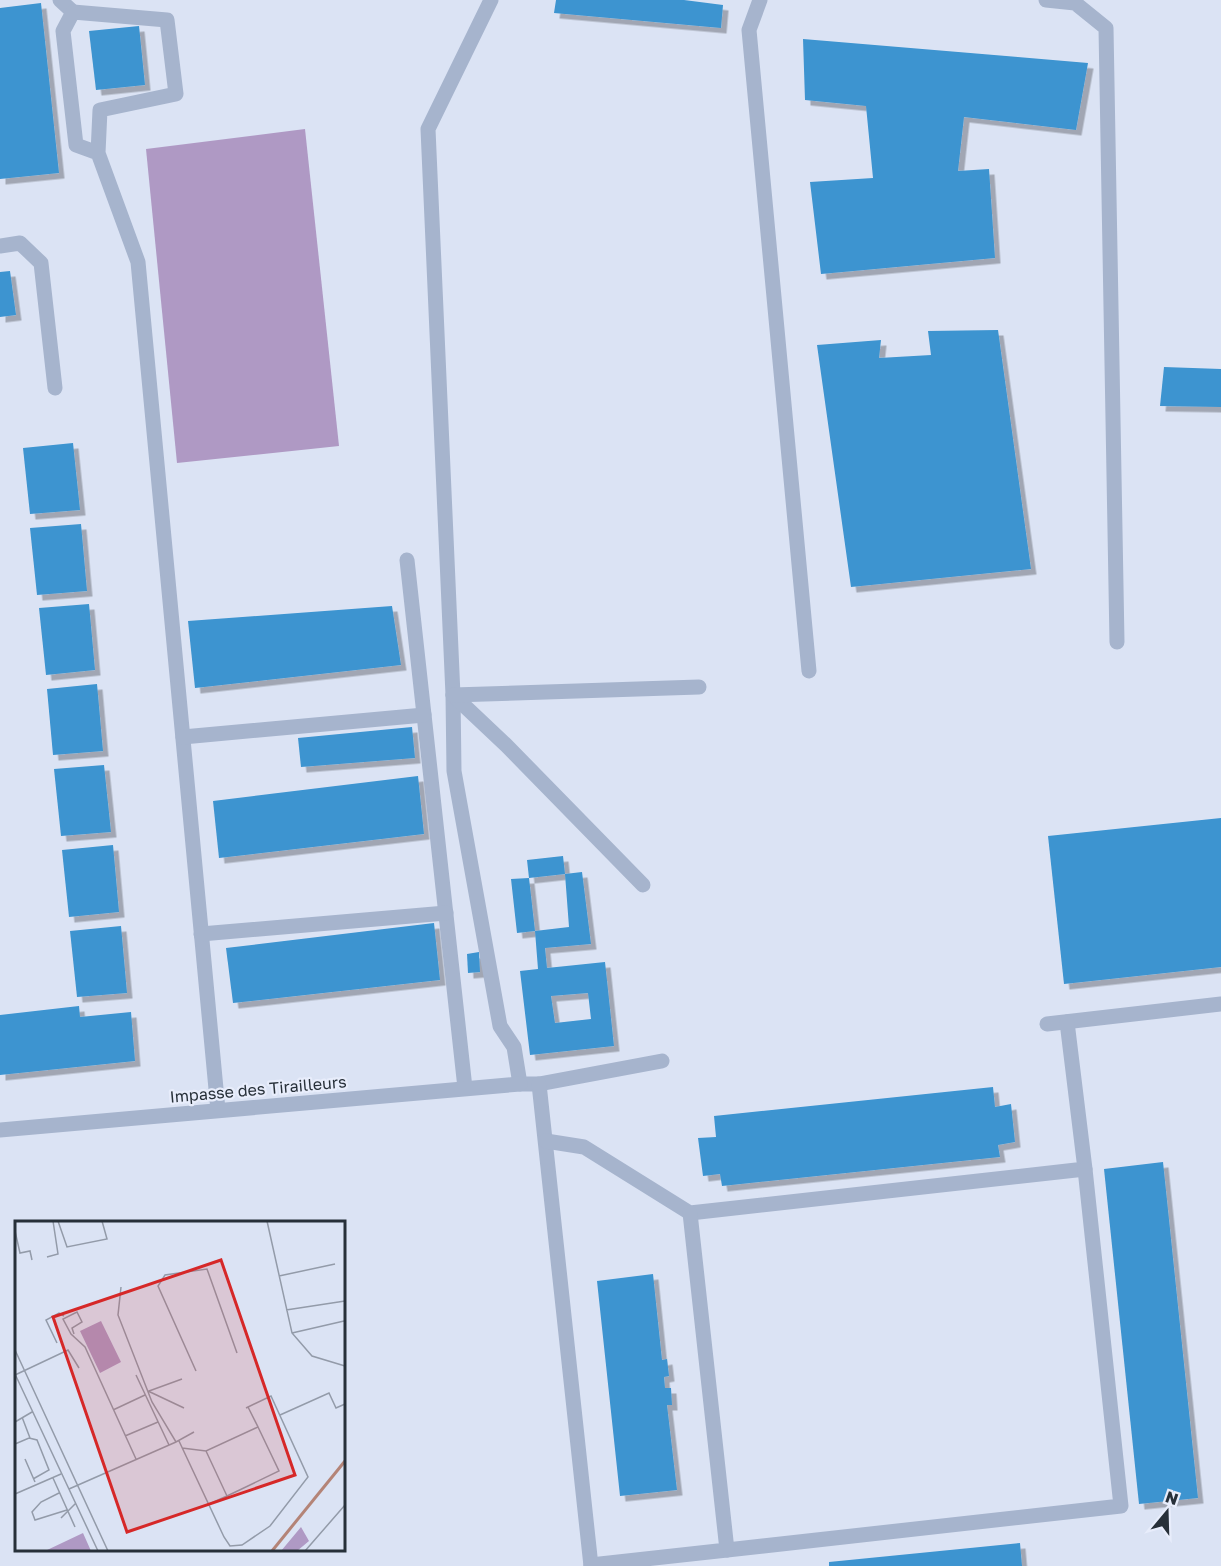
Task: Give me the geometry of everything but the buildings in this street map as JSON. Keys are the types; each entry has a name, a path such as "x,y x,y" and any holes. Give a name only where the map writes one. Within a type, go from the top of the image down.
{"lane":[{"path":"60,0 73,12 167,20 176,94 100,110 98,153 138,262 218,1110"},
{"path":"491,0 428,129 453,695 454,771 500,1026 514,1047 520,1084"},
{"path":"760,0 749,30 809,671"},
{"path":"1046,0 1076,3 1106,28 1116,642"},
{"path":"73,12 63,31 76,145 98,153"},
{"path":"0,246 20,243 41,263 55,388"},
{"path":"406,560 465,1088"},
{"path":"453,695 699,687"},
{"path":"453,695 643,885"},
{"path":"183,737 424,715"},
{"path":"201,934 446,913"},
{"path":"1047,1024 1221,1004"},
{"path":"539,1084 591,1565 1121,1506 1067,1022"},
{"name":"Impasse des Tirailleurs","path":"0,1130 465,1088 539,1084 662,1061"},
{"path":"546,1141 584,1147 690,1213 1085,1169"},
{"path":"690,1213 727,1550"}],"shaded area":[{"path":"305,129 339,446 177,463 146,149"}]}
